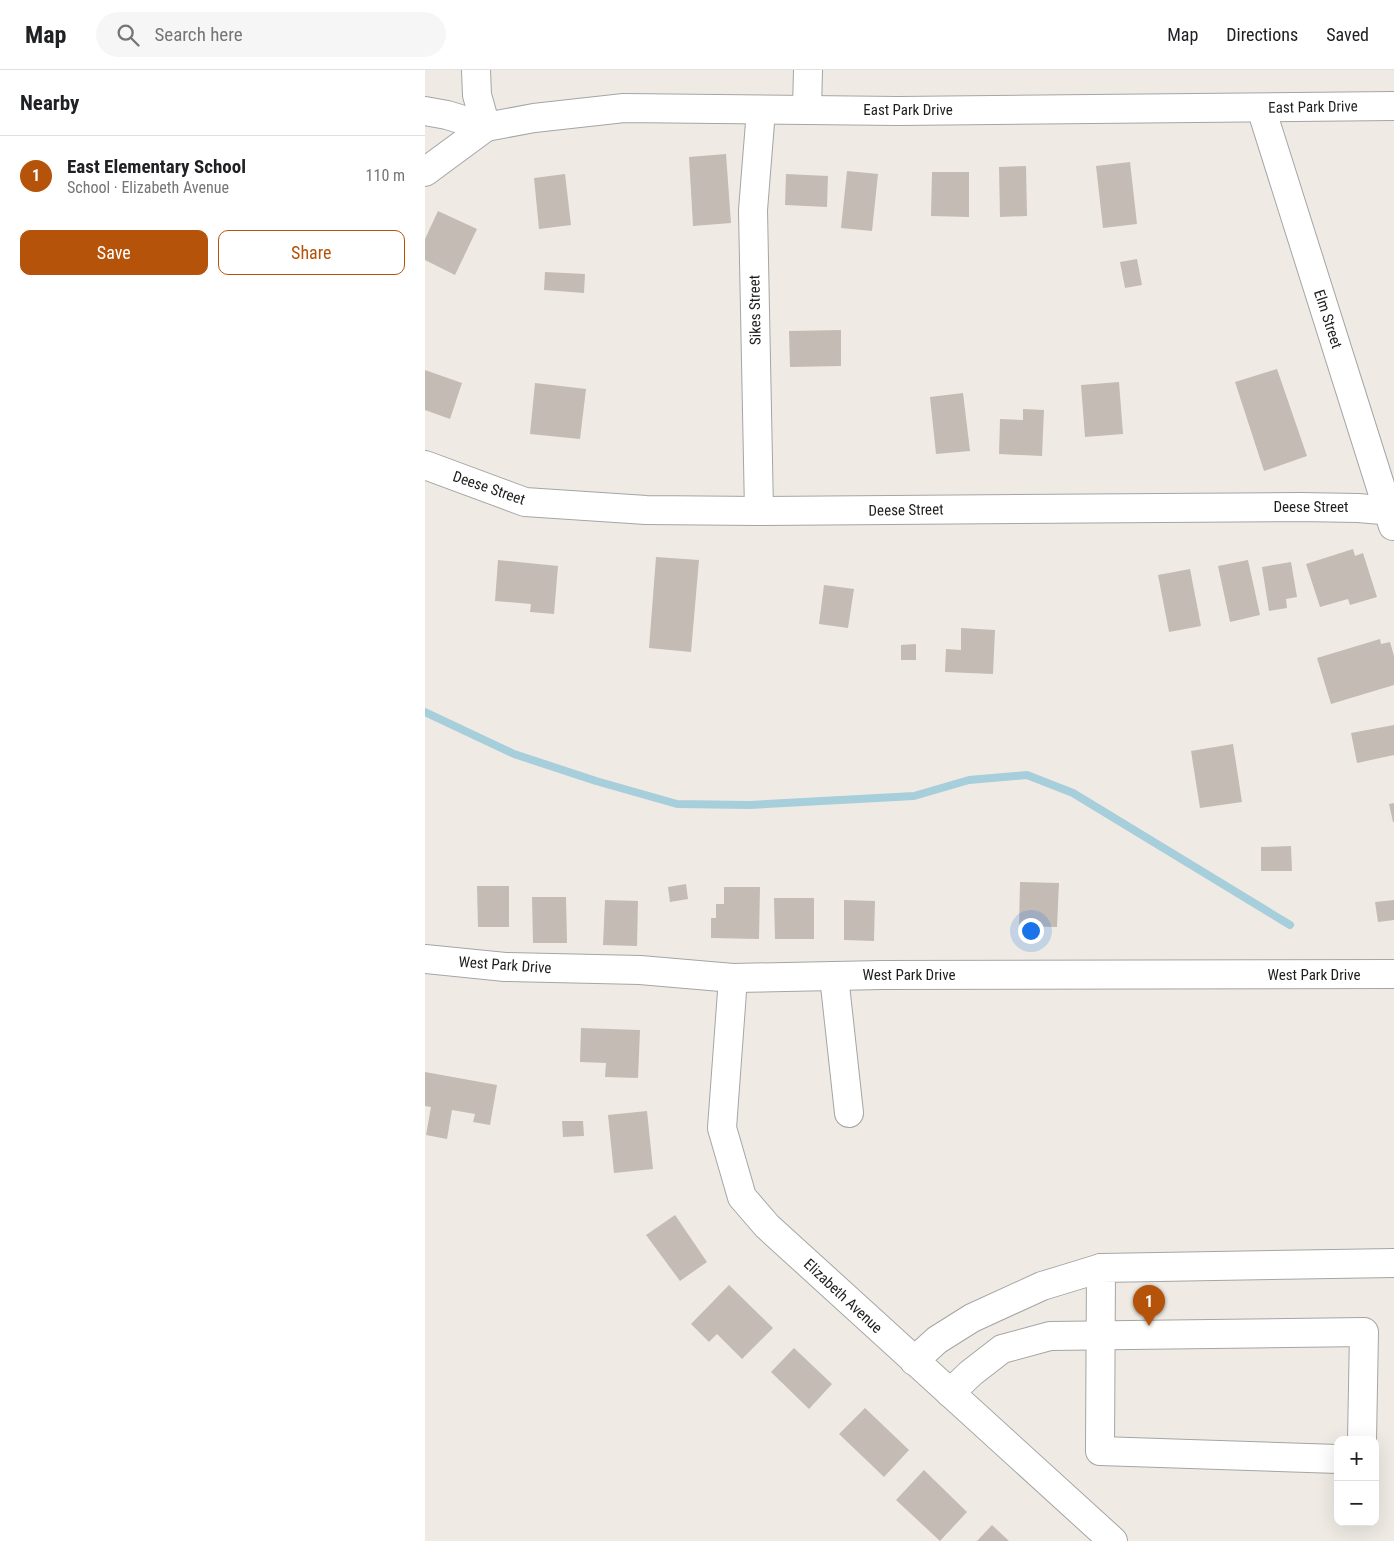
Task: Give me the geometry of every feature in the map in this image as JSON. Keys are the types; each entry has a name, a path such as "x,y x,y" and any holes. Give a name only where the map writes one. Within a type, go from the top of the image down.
{"street":[{"path":"425,172 486,126 477,95 476,70"},
{"path":"807,109 808,70"},
{"name":"East Park Drive","path":"425,111 486,126 534,118 624,108 898,111 1394,106"},
{"name":"Elm Street","path":"1261,108 1392,517"},
{"name":"Sikes Street","path":"759,512 753,210 761,110"},
{"name":"Deese Street","path":"425,465 525,502 646,510 759,512 1300,507 1359,508 1392,517"},
{"name":"West Park Drive","path":"425,959 505,967 640,970 733,978 1394,974"},
{"path":"834,976 849,1113"},
{"name":"Elizabeth Avenue","path":"733,978 722,1128 742,1197 767,1226 1113,1541"},
{"path":"914,1361 937,1340 972,1318 1042,1286 1101,1268 1394,1263"},
{"path":"1101,1268 1100,1451 1334,1459"},
{"path":"949,1393 1002,1349 1050,1336 1364,1332 1362,1436"}],"building":[{"path":"726,154 731,223 693,226 689,157"},
{"path":"1130,162 1137,224 1103,228 1096,166"},
{"path":"1026,166 1027,216 1000,217 999,167"},
{"path":"847,171 878,174 872,231 841,228"},
{"path":"932,172 969,172 969,217 931,216"},
{"path":"565,174 571,225 539,229 534,178"},
{"path":"786,174 828,176 827,207 785,205"},
{"path":"438,211 477,229 455,275 425,260 425,239"},
{"path":"1137,259 1142,285 1125,288 1120,262"},
{"path":"545,272 585,274 584,293 544,290"},
{"path":"841,330 841,366 790,367 789,331"},
{"path":"1277,369 1307,456 1264,471 1235,382"},
{"path":"425,370 462,383 450,419 425,410"},
{"path":"1119,382 1123,434 1085,437 1081,385"},
{"path":"535,383 586,389 580,439 530,434"},
{"path":"963,393 970,451 936,454 930,397"},
{"path":"1023,409 1044,410 1042,456 999,454 1000,419 1023,420"},
{"path":"1353,549 1355,556 1363,553 1377,597 1350,605 1348,599 1320,607 1306,564"},
{"path":"656,557 699,560 691,652 649,648"},
{"path":"498,560 558,566 554,614 530,612 531,604 495,601"},
{"path":"1248,560 1260,615 1230,622 1218,566"},
{"path":"1291,562 1297,597 1286,599 1287,608 1269,611 1262,567"},
{"path":"1190,569 1201,626 1169,632 1158,575"},
{"path":"824,585 854,589 848,628 819,624"},
{"path":"961,628 995,630 993,674 945,672 946,649 961,650"},
{"path":"1380,639 1381,644 1390,642 1394,656 1394,685 1331,704 1317,658"},
{"path":"916,644 916,660 901,660 901,645"},
{"path":"1394,725 1394,755 1357,763 1351,733"},
{"path":"1233,744 1242,802 1200,808 1191,751"},
{"path":"1394,803 1394,822 1393,822 1389,804"},
{"path":"1291,846 1292,871 1261,871 1261,847"},
{"path":"1020,882 1059,883 1057,927 1019,926"},
{"path":"686,884 688,899 670,902 668,887"},
{"path":"477,886 509,886 509,927 478,927"},
{"path":"724,887 760,887 759,939 711,938 711,918 716,918 716,904 724,904"},
{"path":"532,897 566,897 567,943 533,943"},
{"path":"774,898 814,898 814,939 775,939"},
{"path":"605,900 638,901 637,946 603,945"},
{"path":"844,900 875,901 874,941 844,940"},
{"path":"1394,900 1394,920 1378,922 1375,902"},
{"path":"581,1028 640,1030 638,1078 605,1077 606,1063 580,1062"},
{"path":"425,1072 497,1085 490,1125 473,1122 475,1114 452,1110 447,1139 426,1135 431,1107 425,1106"},
{"path":"647,1111 653,1169 614,1173 608,1115"},
{"path":"562,1121 583,1121 584,1136 563,1137"},
{"path":"675,1215 707,1262 680,1281 646,1235"},
{"path":"729,1285 773,1328 742,1359 717,1334 709,1342 691,1324"},
{"path":"794,1348 832,1384 809,1409 771,1372"},
{"path":"865,1408 909,1450 884,1477 839,1434"},
{"path":"924,1470 967,1512 940,1541 896,1500"},
{"path":"992,1525 1009,1541 977,1541"}],"waterway":[{"path":"425,712 514,754 596,781 677,804 750,805 914,796 969,780 1027,775 1073,793 1290,925"}],"place":[{"name":"East Elementary School","path":"1149,1326"}]}
